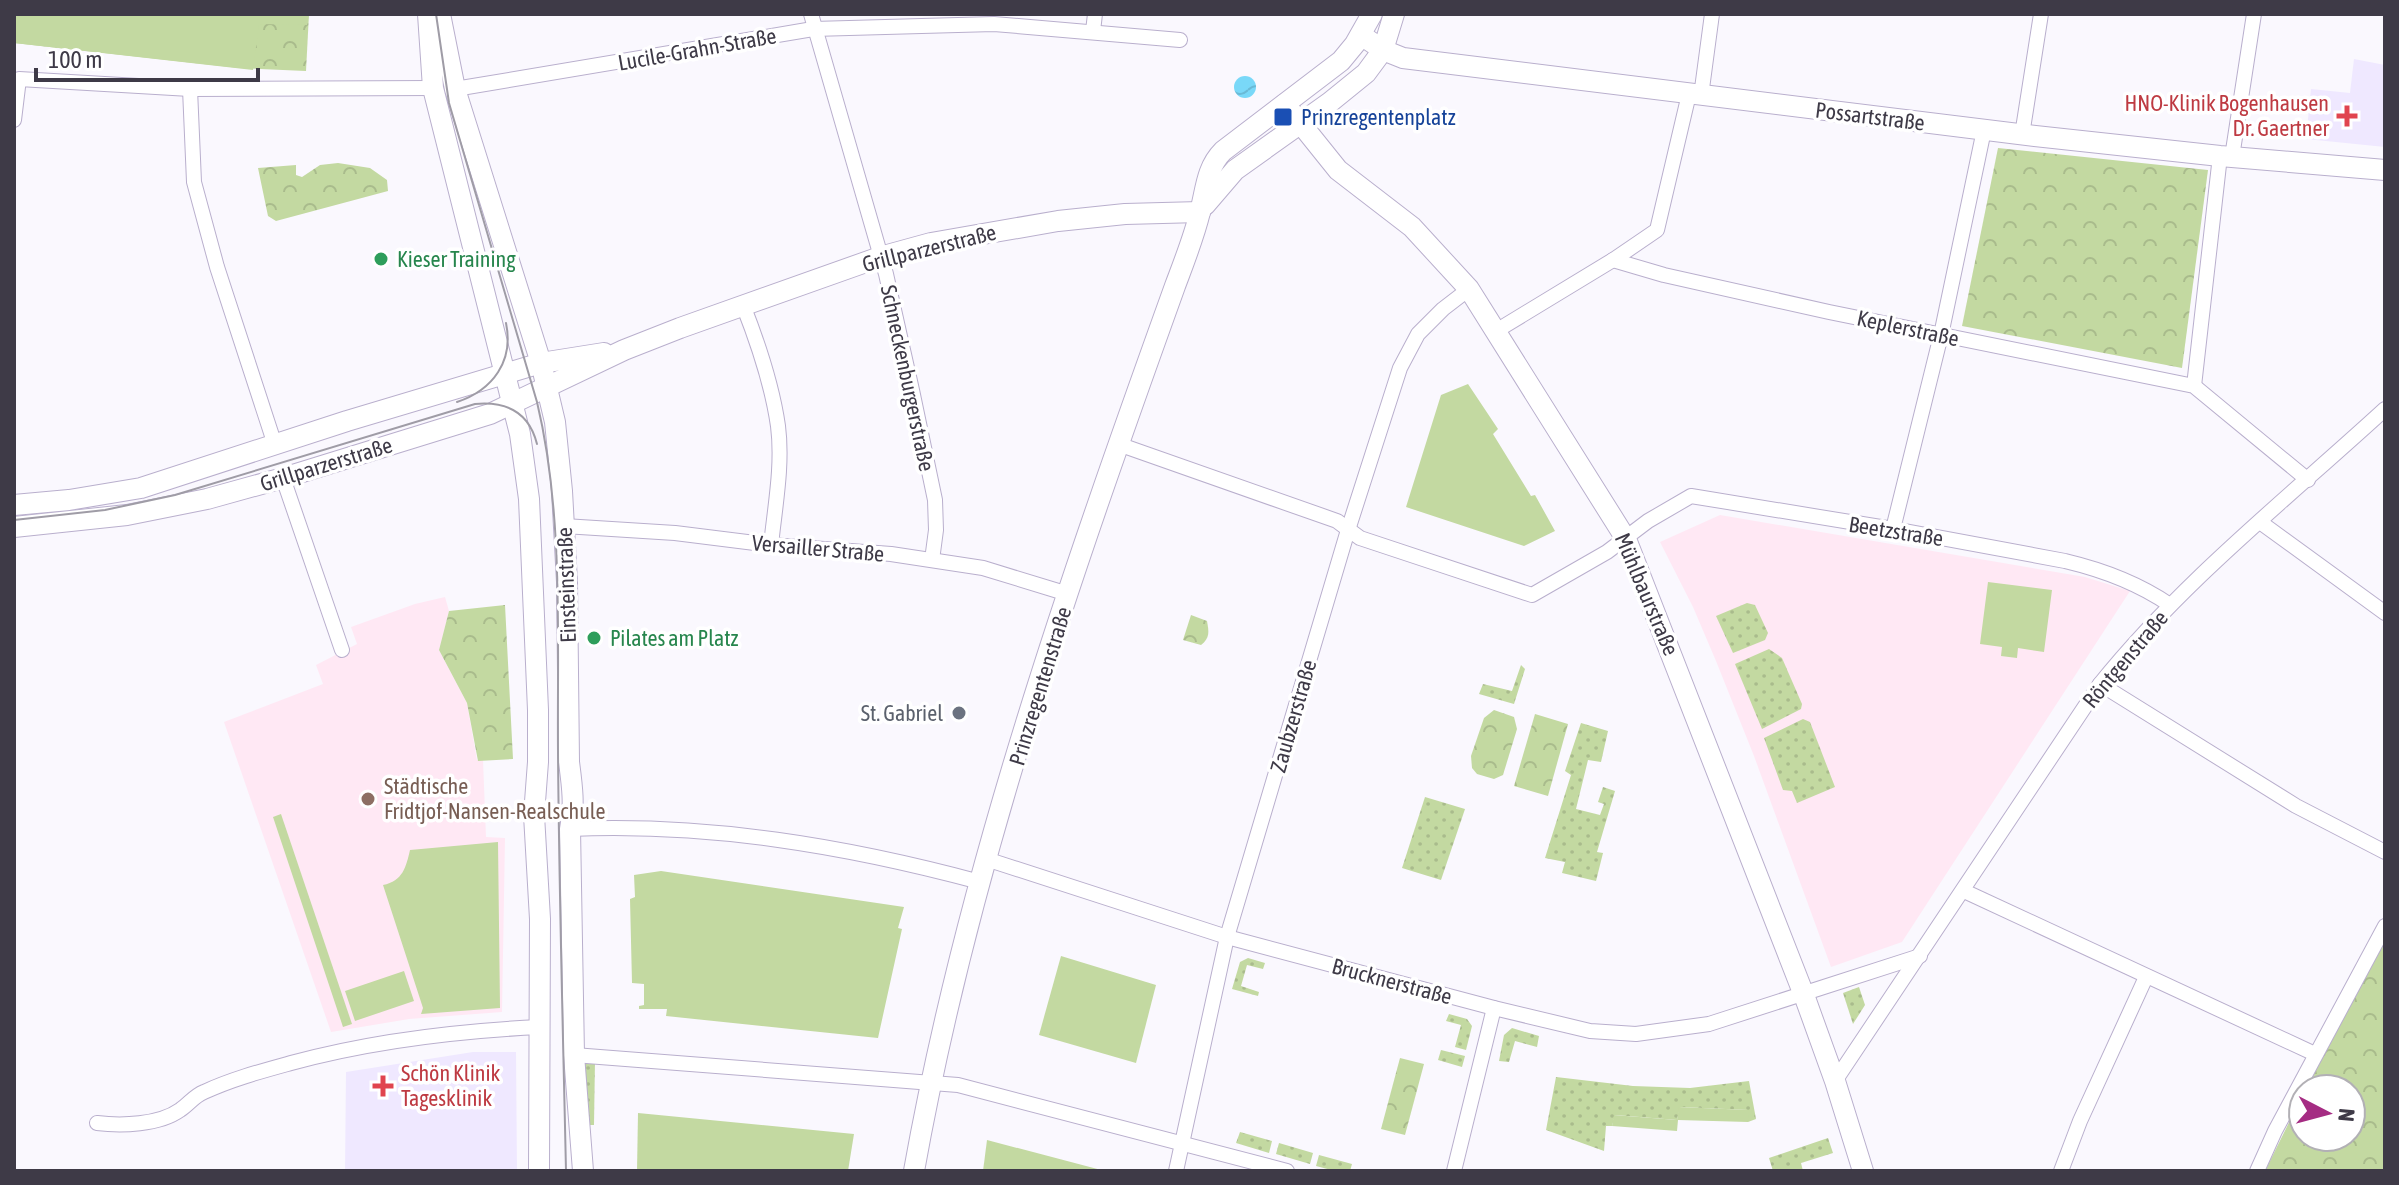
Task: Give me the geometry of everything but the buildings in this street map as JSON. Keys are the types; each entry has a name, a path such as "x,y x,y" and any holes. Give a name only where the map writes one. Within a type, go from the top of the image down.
{"main road":[{"name":"Einsteinstraße","path":"428,14 433,88 525,462 532,549 538,710 534,815 540,919 539,1171"},
{"name":"Einsteinstraße","path":"440,14 455,89 541,363 558,439 564,526 569,762 573,790 570,829 574,1055 583,1171"},
{"name":"Prinzregentenstraße","path":"914,1171 930,1082 986,859 1068,594 1200,212 1210,169 1216,158 1335,67 1361,35 1372,14"},
{"name":"Prinzregentenstraße","path":"1200,212 1228,177 1355,83 1372,66 1383,50 1394,14"},
{"name":"Possartstraße","path":"1361,35 1383,50 1403,58 2022,135 2385,170"},
{"name":"Mühlbaurstraße","path":"1285,104 1338,170 1412,227 1469,289 1626,539 1804,995 1863,1171"},
{"name":"Grillparzerstraße","path":"14,527 127,515 207,499 490,414 624,350 880,257 931,243 1035,224 1108,216 1200,212"},
{"name":"Grillparzerstraße","path":"14,505 141,488 541,363 624,350"}],"street":[{"path":"1093,31 1095,14"},
{"path":"1496,331 1657,230 1695,95 1712,14"},
{"path":"2022,135 2041,14"},
{"path":"2194,386 2226,157 2254,14"},
{"name":"Lucile-Grahn-Straße","path":"455,89 812,22 984,24 1180,40"},
{"name":"Schneckenburgerstraße","path":"812,22 880,257 912,390 935,500 936,530 932,560"},
{"path":"14,120 19,79 190,89 433,88"},
{"path":"190,89 194,182 217,267 275,445"},
{"path":"1893,529 1941,335 1984,130"},
{"name":"Keplerstraße","path":"1613,260 1664,275 2194,386 2308,480"},
{"name":"Zaubzerstraße","path":"1176,1171 1227,937 1348,530 1400,368 1418,334 1469,289"},
{"path":"743,305 767,373 778,427 778,481 771,545"},
{"name":"Röntgenstraße","path":"1835,1081 2100,684 2134,641 2385,409"},
{"path":"1118,444 1337,521 1348,530"},
{"path":"283,478 342,650"},
{"name":"Beetzstraße","path":"1348,530 1362,538 1532,595 1691,496 1893,529 2092,567 2147,589 2170,605"},
{"path":"2260,522 2385,613"},
{"name":"Versailler Straße","path":"564,526 675,533 932,560 983,568 1068,594"},
{"path":"2100,684 2296,806 2385,852"},
{"path":"570,829 690,828 799,842 980,882"},
{"name":"Brucknerstraße","path":"986,859 1227,937 1590,1031 1636,1034 1709,1024 1804,995"},
{"path":"1964,891 2315,1054"},
{"path":"2257,1171 2315,1054 2385,926"},
{"path":"1804,995 1920,956"},
{"path":"2061,1171 2080,1121 2146,977"},
{"path":"1454,1171 1494,1008"},
{"path":"97,1123 136,1124 178,1112 197,1095 228,1081 352,1049 422,1038 540,1027"},
{"path":"574,1055 958,1085 1287,1171"}],"shaded area":[{"name":"HNO-Klinik Bogenhausen Dr. Gaertner","path":"2354,59 2385,65 2385,147 2306,139 2311,89 2350,93"},
{"path":"1720,515 2085,577 2130,591 1902,942 1831,967 1716,661 1660,542"},
{"name":"Städtische Fridtjof-Nansen-Realschule","path":"445,597 449,611 439,650 467,703 477,760 483,760 486,837 505,838 502,1012 409,1019 331,1032 224,722 323,684 316,665 357,644 351,627 415,604"},
{"path":"473,1052 516,1052 517,1171 345,1171 346,1072"}],"green space":[{"path":"14,14 309,14 306,71 239,68 14,43"},
{"path":"14,14 309,14 307,25 259,24 253,70 14,43"},
{"path":"1998,148 2208,170 2182,368 1962,326"},
{"path":"338,163 370,168 387,180 388,191 276,221 268,216 258,168 296,165 296,175 302,177 320,165"},
{"path":"1468,384 1498,429 1493,434 1531,496 1535,495 1555,531 1524,546 1406,507 1441,395"},
{"path":"1988,582 2052,590 2044,652 2018,648 2017,658 2001,656 2002,647 1980,644"},
{"path":"1747,603 1755,605 1768,633 1765,640 1733,653 1716,616"},
{"path":"505,605 513,759 478,761 467,703 439,650 449,611"},
{"path":"1191,615 1207,621 1208,634 1201,645 1183,640"},
{"path":"1769,649 1782,658 1802,704 1801,709 1762,729 1735,664"},
{"path":"1521,665 1525,669 1514,704 1479,694 1483,684 1512,691"},
{"path":"1494,710 1514,717 1517,729 1503,775 1494,779 1477,774 1472,768 1471,756 1484,718"},
{"path":"1535,714 1568,724 1548,796 1514,786"},
{"path":"1803,719 1810,722 1835,787 1797,803 1792,791 1783,790 1764,738"},
{"path":"1581,723 1608,731 1601,762 1588,760 1576,809 1600,815 1604,804 1598,802 1603,787 1615,791 1597,852 1603,853 1596,881 1562,873 1565,862 1545,858 1571,775 1565,771"},
{"path":"1425,797 1465,809 1441,880 1402,868"},
{"path":"281,814 352,1024 343,1027 273,817"},
{"path":"498,842 500,1008 421,1014 423,1008 383,885 399,877 410,850"},
{"path":"661,871 904,907 878,1038 666,1016 667,1009 639,1009 644,1005 644,984 632,983 630,899 635,897 634,875"},
{"path":"2385,937 2385,1171 2265,1171 2287,1126 2287,1153 2367,1153 2367,1073 2314,1073"},
{"path":"1061,956 1156,985 1136,1063 1039,1035"},
{"path":"1248,958 1265,963 1263,969 1247,965 1241,986 1259,992 1258,996 1232,989 1240,962"},
{"path":"404,971 414,1001 355,1021 345,991"},
{"path":"1859,987 1865,1005 1853,1024 1843,993"},
{"path":"1449,1014 1467,1019 1472,1026 1466,1050 1455,1047 1461,1025 1446,1021"},
{"path":"1512,1028 1539,1036 1537,1047 1515,1041 1509,1062 1499,1061 1504,1035"},
{"path":"1441,1050 1465,1056 1462,1067 1438,1060"},
{"path":"1400,1058 1424,1064 1405,1135 1381,1129"},
{"path":"595,1060 594,1125 590,1125 584,1064"},
{"path":"1556,1077 1633,1086 1690,1088 1749,1081 1756,1119 1748,1122 1748,1110 1680,1107 1677,1120 1615,1115 1612,1126 1606,1126 1604,1151 1546,1130"},
{"path":"1679,1107 1749,1110 1748,1122 1678,1120 1677,1131 1612,1126 1614,1115 1677,1120"},
{"path":"638,1113 854,1134 848,1171 637,1171"},
{"path":"1240,1132 1272,1141 1269,1153 1236,1143"},
{"path":"1828,1138 1833,1153 1801,1163 1803,1171 1773,1171 1769,1158"},
{"path":"987,1140 1105,1171 983,1171"},
{"path":"1279,1143 1313,1153 1310,1164 1276,1154"},
{"path":"1319,1155 1352,1164 1350,1171 1316,1166"}],"water":[{"path":"1245,76 1256,87 1245,98 1234,87"}],"tram line":[{"path":"436,14 449,103 537,402 552,488 557,576 566,1171"},
{"path":"457,402 481,390 498,372 507,350 506,323"},
{"path":"14,520 105,510 175,495 475,404 497,404 515,411 528,424 537,444"}],"place":[{"name":"HNO-Klinik Bogenhausen Dr. Gaertner","path":"2347,116"},
{"name":"Prinzregentenplatz","path":"1283,117"},
{"name":"Kieser Training","path":"381,259"},
{"name":"Pilates am Platz","path":"594,638"},
{"name":"St. Gabriel","path":"959,713"},
{"name":"Städtische Fridtjof-Nansen-Realschule","path":"368,799"},
{"name":"Schön Klinik Tagesklinik","path":"383,1086"}]}
